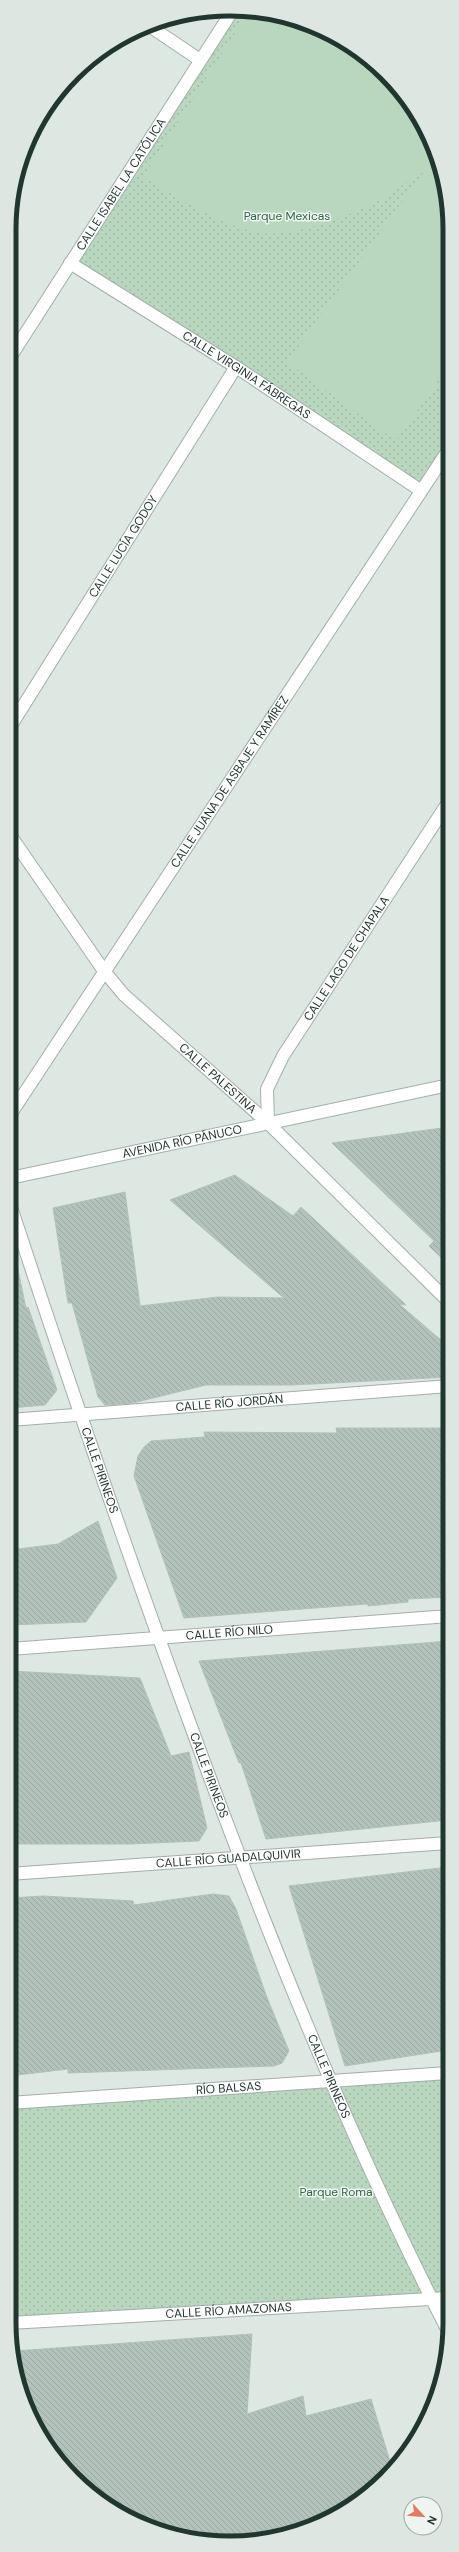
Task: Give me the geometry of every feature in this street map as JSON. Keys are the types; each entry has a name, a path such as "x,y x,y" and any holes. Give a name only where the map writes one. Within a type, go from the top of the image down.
{"street":[{"name":"CALLE ISABEL LA CATÓLICA","path":"16,348 229,16"},
{"path":"155,29 200,60"},
{"name":"CALLE VIRGINIA FÁBREGAS","path":"70,263 236,367 420,490"},
{"name":"CALLE LUCÍA GODOY","path":"16,717 236,367"},
{"name":"CALLE JUANA DE ASBAJE Y RAMÍREZ","path":"16,1106 420,490 443,457"},
{"name":"CALLE LAGO DE CHAPALA","path":"268,1123 267,1089 283,1056 443,810"},
{"name":"CALLE PALESTINA","path":"16,844 104,971 124,995 152,1022 268,1123 443,1296"},
{"name":"AVENIDA RÍO PÁNUCO","path":"16,1177 443,1086"},
{"name":"CALLE PIRINEOS","path":"16,1222 80,1416 239,1859 329,2081 443,2321"},
{"name":"CALLE RÍO JORDÁN","path":"16,1420 80,1416 443,1386"},
{"name":"CALLE RÍO NILO","path":"16,1649 443,1616"},
{"name":"CALLE RÍO GUADALQUIVIR","path":"16,1874 239,1859 443,1843"},
{"name":"RÍO BALSAS","path":"16,2103 443,2072"},
{"name":"CALLE RÍO AMAZONAS","path":"16,2323 443,2298"}],"green space":[{"name":"Parque Mexicas","path":"229,16 243,16 285,23 324,38 359,60 390,89 407,111 421,135 436,174 443,216 443,457 420,490 70,263"},
{"path":"246,16 285,23 324,38 359,60 390,89 407,111 427,148 436,174 443,216 443,374 396,441 287,362 427,167 391,194 362,209 305,229 269,234 240,228 211,216 143,177"},
{"name":"Parque Roma","path":"443,2073 443,2298 16,2321 16,2101"}],"building":[{"path":"443,1128 443,1259 429,1246 434,1241 332,1143"},
{"path":"235,1175 293,1216 301,1207 406,1305 399,1304 443,1342 443,1377 292,1385 206,1385 133,1403 105,1405 98,1397 72,1303 68,1303 53,1208 125,1192 140,1306 218,1297 284,1298 170,1200"},
{"path":"16,1265 26,1308 28,1307 57,1390 45,1405 16,1407"},
{"path":"336,1428 443,1428 443,1597 408,1599 408,1602 368,1606 368,1604 184,1618 134,1476 138,1456 144,1447 151,1441 205,1437 204,1432 337,1433"},
{"path":"98,1521 117,1578 86,1622 16,1625 16,1549 58,1544"},
{"path":"443,1641 443,1821 266,1839 241,1763 239,1763 199,1661"},
{"path":"16,1671 140,1678 171,1756 189,1752 207,1828 199,1841 130,1844 16,1844"},
{"path":"443,1868 443,2051 345,2066 289,1886"},
{"path":"213,1894 229,1896 236,1909 266,1995 289,2051 282,2063 274,2066 68,2073 68,2069 16,2075 16,1898 43,1896 133,1901 134,1905"},
{"path":"252,2334 247,2414 303,2396 306,2416 371,2399 390,2463 370,2483 348,2500 311,2520 285,2529 243,2536 216,2536 174,2529 148,2520 111,2500 89,2483 69,2463 52,2441 32,2404 23,2378 18,2351"}]}
